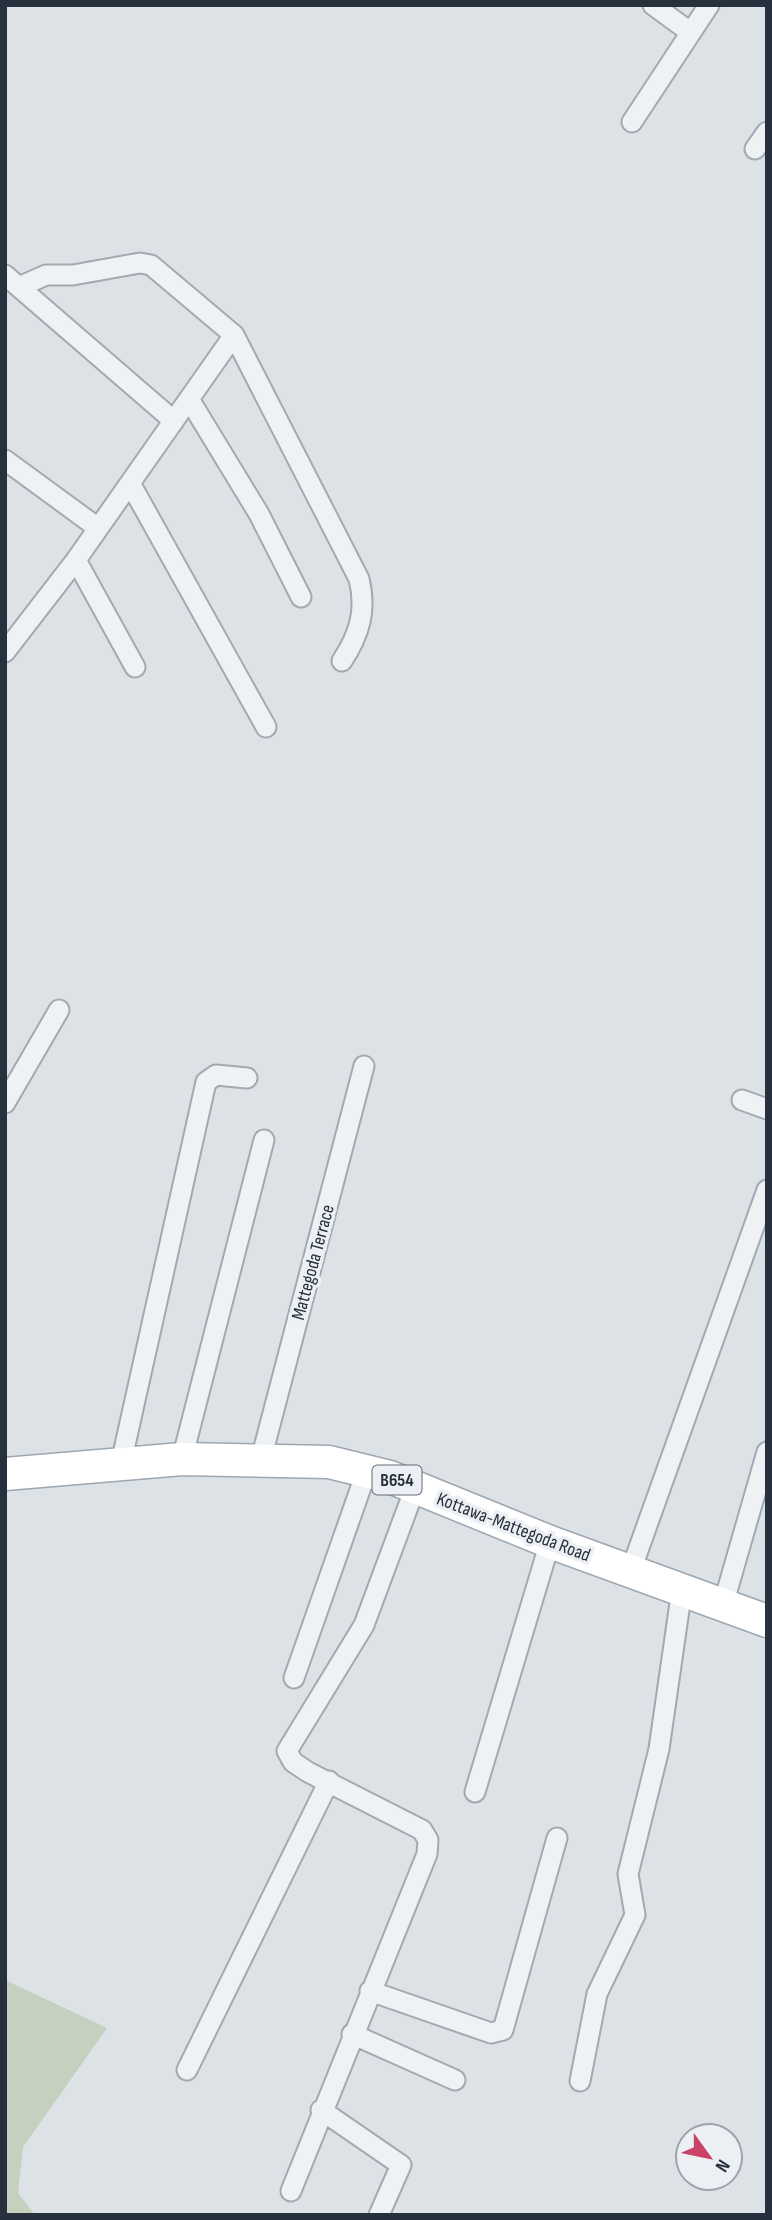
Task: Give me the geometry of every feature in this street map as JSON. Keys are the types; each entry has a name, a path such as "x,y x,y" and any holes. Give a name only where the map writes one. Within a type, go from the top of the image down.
{"main road":[{"name":"Kottawa-Mattegoda Road","path":"5,1474 182,1458 329,1462 367,1470 550,1542 767,1621"}],"street":[{"path":"653,5 690,32"},
{"path":"632,122 709,5"},
{"path":"755,149 767,132"},
{"path":"12,281 46,275 73,275 140,263 161,271 234,335 359,579 362,593 361,622 356,641 342,662"},
{"path":"12,281 174,421"},
{"path":"5,652 13,627 76,560 234,335"},
{"path":"189,399 260,514 301,597"},
{"path":"5,460 99,528"},
{"path":"130,483 266,727"},
{"path":"76,560 135,667"},
{"path":"5,1103 59,1010"},
{"name":"Mattegoda Terrace","path":"261,1459 364,1066"},
{"path":"121,1463 206,1082 216,1075 247,1078"},
{"path":"742,1100 767,1110"},
{"path":"182,1458 264,1140"},
{"path":"631,1570 767,1190"},
{"path":"723,1605 767,1452"},
{"path":"294,1678 367,1470"},
{"path":"291,2190 321,2110 427,1854 428,1840 422,1830 293,1762 287,1751 364,1625 415,1488"},
{"path":"475,1792 550,1542"},
{"path":"580,2081 597,1994 635,1915 628,1874 659,1749 682,1589"},
{"path":"187,2070 329,1781"},
{"path":"370,1991 491,2033 503,2030 557,1838"},
{"path":"352,2034 454,2080"},
{"path":"321,2110 401,2165 379,2215"}],"green space":[{"path":"5,1980 107,2028 23,2147 18,2193 35,2215 5,2215"}]}
